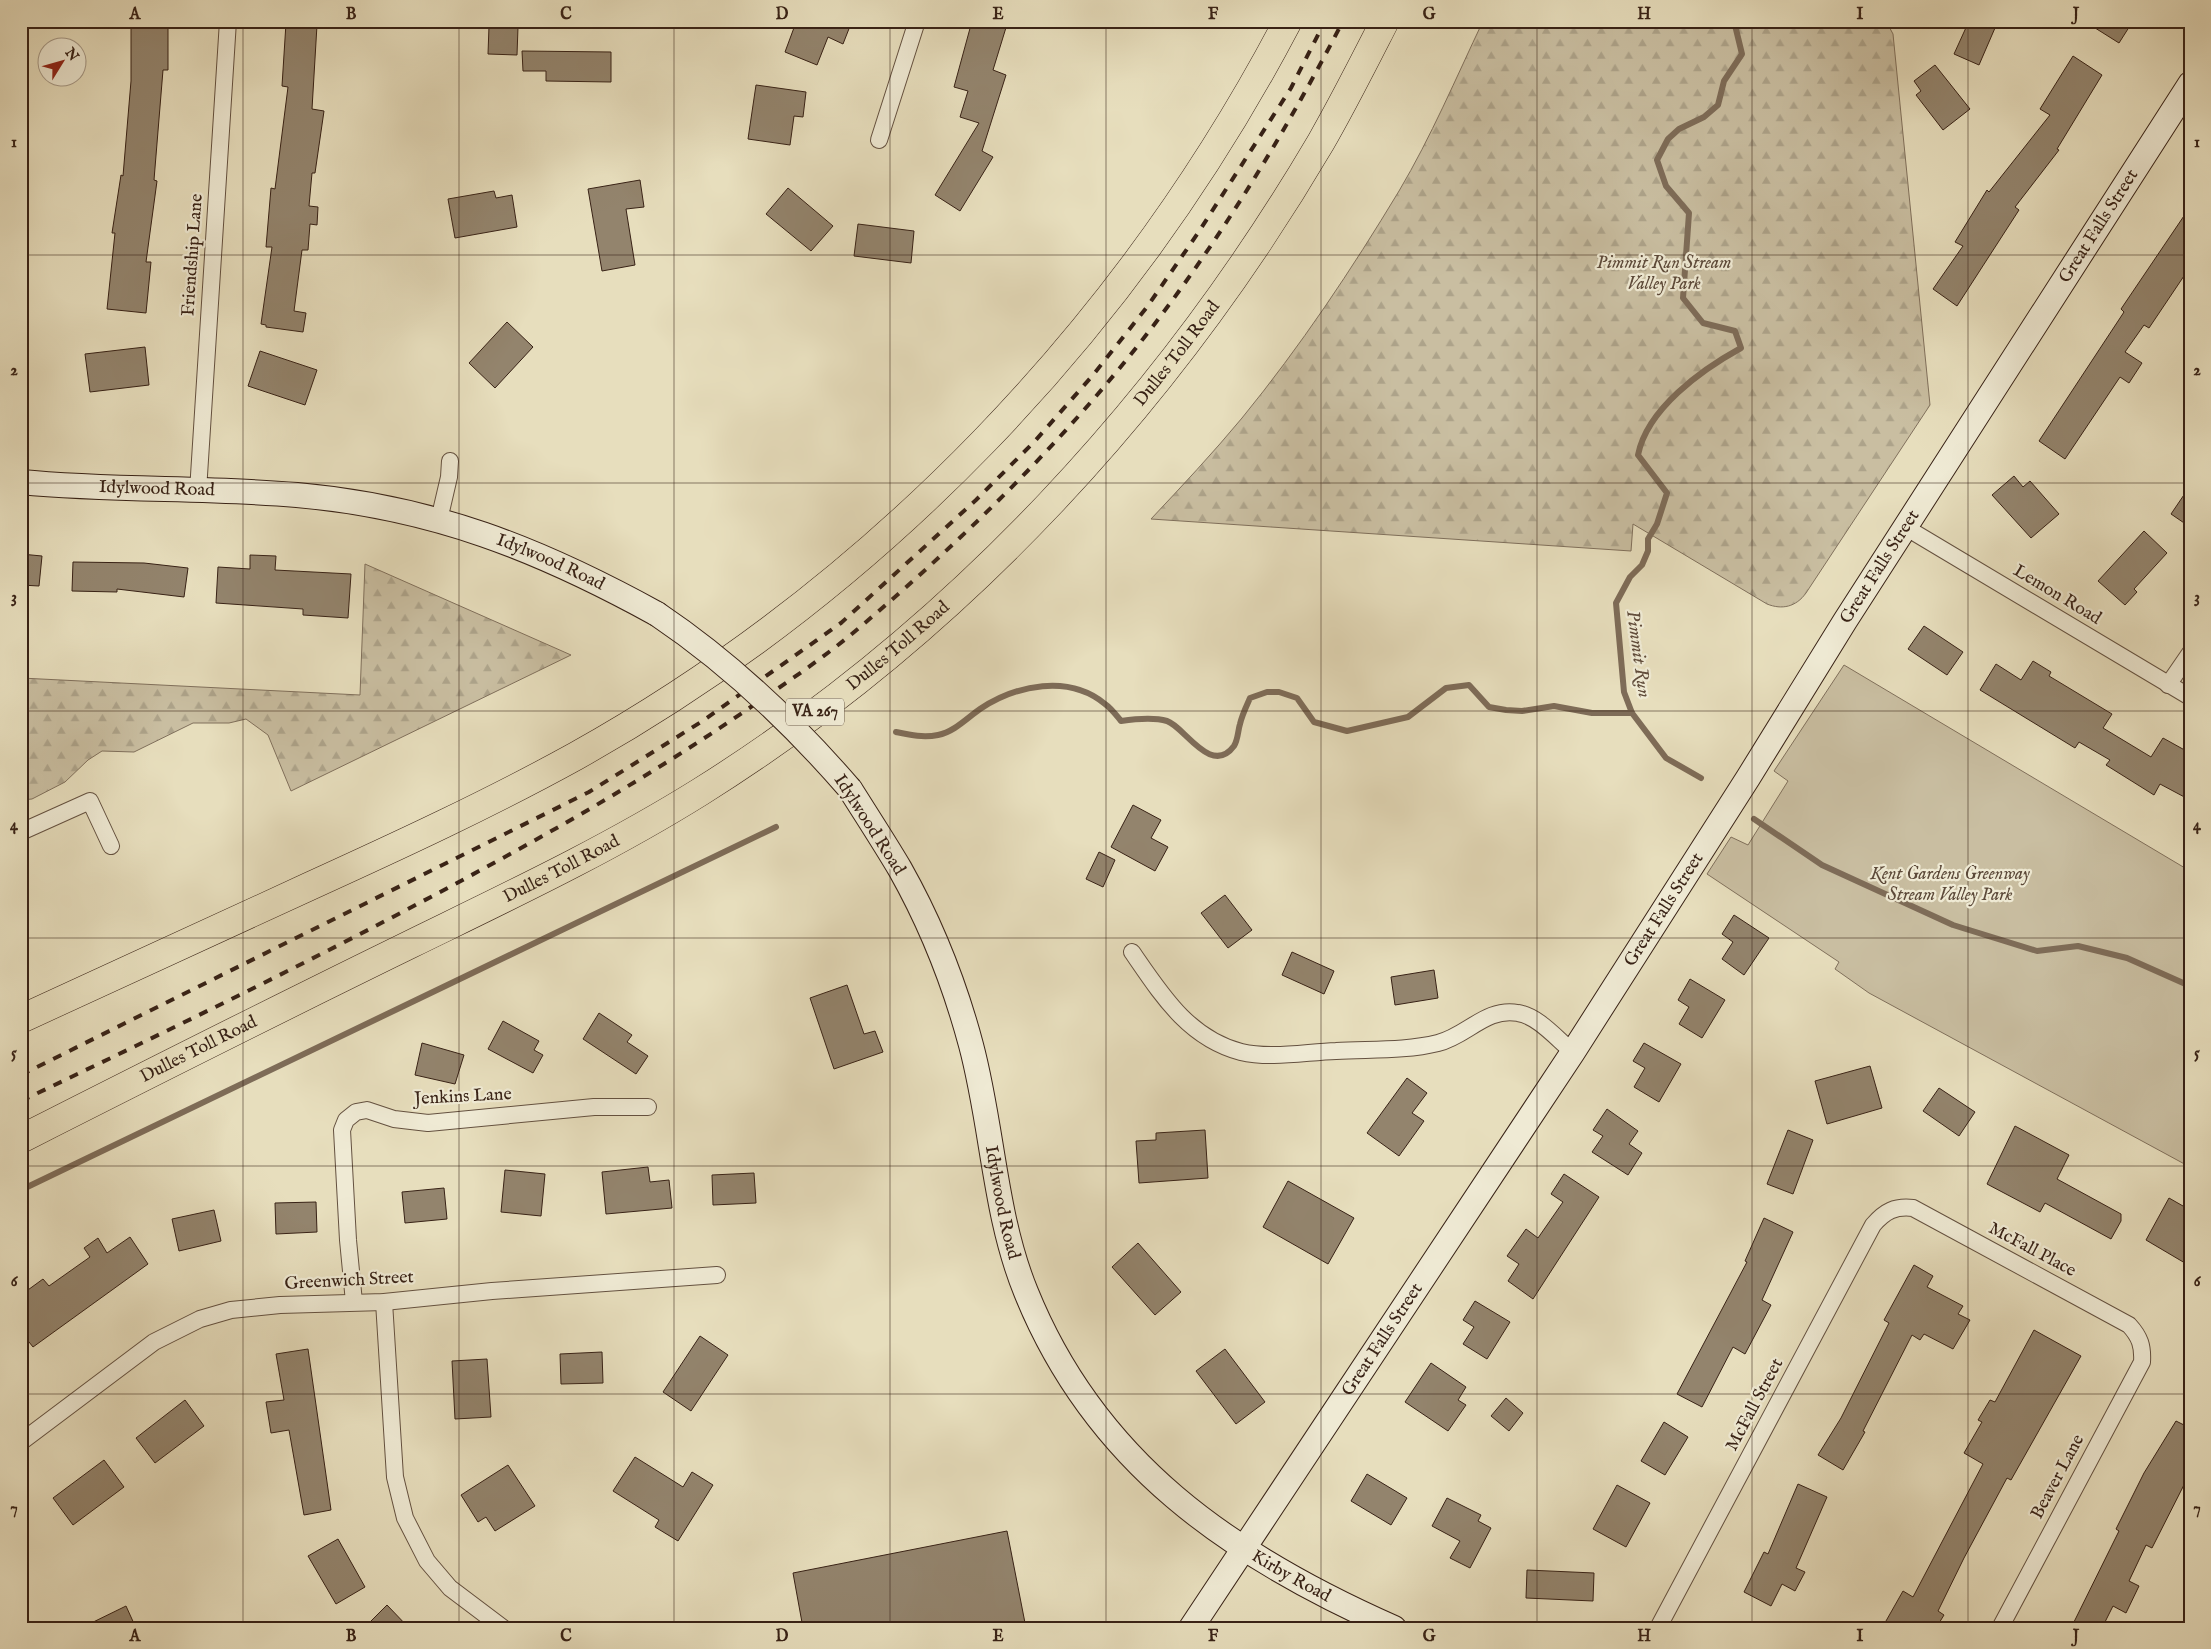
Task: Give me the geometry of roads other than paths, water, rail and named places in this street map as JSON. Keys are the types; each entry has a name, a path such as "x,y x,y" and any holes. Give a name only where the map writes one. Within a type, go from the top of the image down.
{"highway":[{"path":"21,1019 438,827 528,782 594,745 692,685 796,610 857,561 917,508 1002,423 1066,352 1112,294 1185,194 1241,106 1288,21"},
{"name":"Dulles Toll Road","path":"21,1139 544,879 604,847 731,772 807,718 876,664 954,597 1014,540 1088,464 1150,391 1222,296 1287,198 1340,109 1385,21"}],"main road":[{"name":"Great Falls Street","path":"1191,1628 1573,1052 1905,527 2190,84"},
{"name":"Idylwood Road","path":"21,482 62,486 297,495 376,505 439,520 534,552 592,578 657,614 702,644 736,672 808,740 850,789 900,870 938,947 971,1045 990,1135 1003,1217 1012,1255 1025,1292 1048,1341 1089,1408 1124,1450 1198,1518 1243,1549"},
{"name":"Kirby Road","path":"1243,1549 1338,1602 1394,1628"}],"street":[{"name":"Friendship Lane","path":"198,491 228,21"},
{"path":"879,140 917,21"},
{"path":"439,520 449,477 450,461"},
{"name":"Lemon Road","path":"1905,527 2190,697"},
{"path":"2168,684 2190,653"},
{"path":"21,832 90,801 111,846"},
{"path":"1132,952 1169,1006 1194,1029 1241,1052 1264,1054 1392,1048 1438,1043 1461,1035 1487,1016 1503,1011 1519,1013 1533,1019 1573,1052"},
{"name":"Jenkins Lane","path":"354,1302 348,1240 342,1130 346,1120 356,1112 367,1110 394,1119 428,1123 594,1106 648,1107"},
{"name":"McFall Place","path":"1891,1201 1913,1208 2129,1325 2149,1341"},
{"name":"McFall Street","path":"1658,1628 1874,1225 1891,1201"},
{"name":"Greenwich Street","path":"21,1442 154,1342 200,1319 230,1310 272,1306 384,1302 492,1291 718,1276"},
{"path":"384,1302 395,1478 405,1518 427,1561 450,1588 503,1628"},
{"name":"Beaver Lane","path":"2000,1628 2142,1362 2149,1341"}],"waterway":[{"name":"Pimmit Run","path":"1701,778 1666,758 1632,713 1624,692 1616,603 1630,577 1642,565 1648,551 1648,539 1657,524 1667,493 1638,455 1643,438 1652,422 1678,392 1693,379 1741,348 1735,331 1703,323 1683,298 1689,213 1666,186 1657,160 1668,139 1679,129 1704,117 1718,105 1724,81 1742,54 1734,21"},
{"path":"896,732 922,736 944,733 955,728 994,701 1010,694 1042,686 1059,686 1091,695 1107,706 1121,721 1138,719 1167,721 1198,747 1216,756 1225,754 1234,746 1239,726 1250,698 1267,692 1279,692 1297,698 1314,722 1347,731 1408,717 1446,688 1469,685 1489,707 1506,710 1522,711 1554,706 1592,713 1632,713"},
{"name":"Pimmit Run","path":"1754,819 1822,865 1953,925 2037,951 2078,946 2127,958 2190,986"},
{"path":"21,1190 776,827"}],"railway":[{"path":"21,1075 589,792 701,722 841,623 976,500 1035,441 1093,375 1147,307 1198,233 1291,88 1325,21"},
{"path":"21,1101 277,976 404,911 530,843 676,756 831,651 919,575 983,515 1045,453 1138,346 1234,211 1291,117 1343,21"}],"park label":[{"name":"Pimmit Run Stream Valley Park","path":"1664,273"},
{"name":"Kent Gardens Greenway Stream Valley Park","path":"1950,884"}]}
